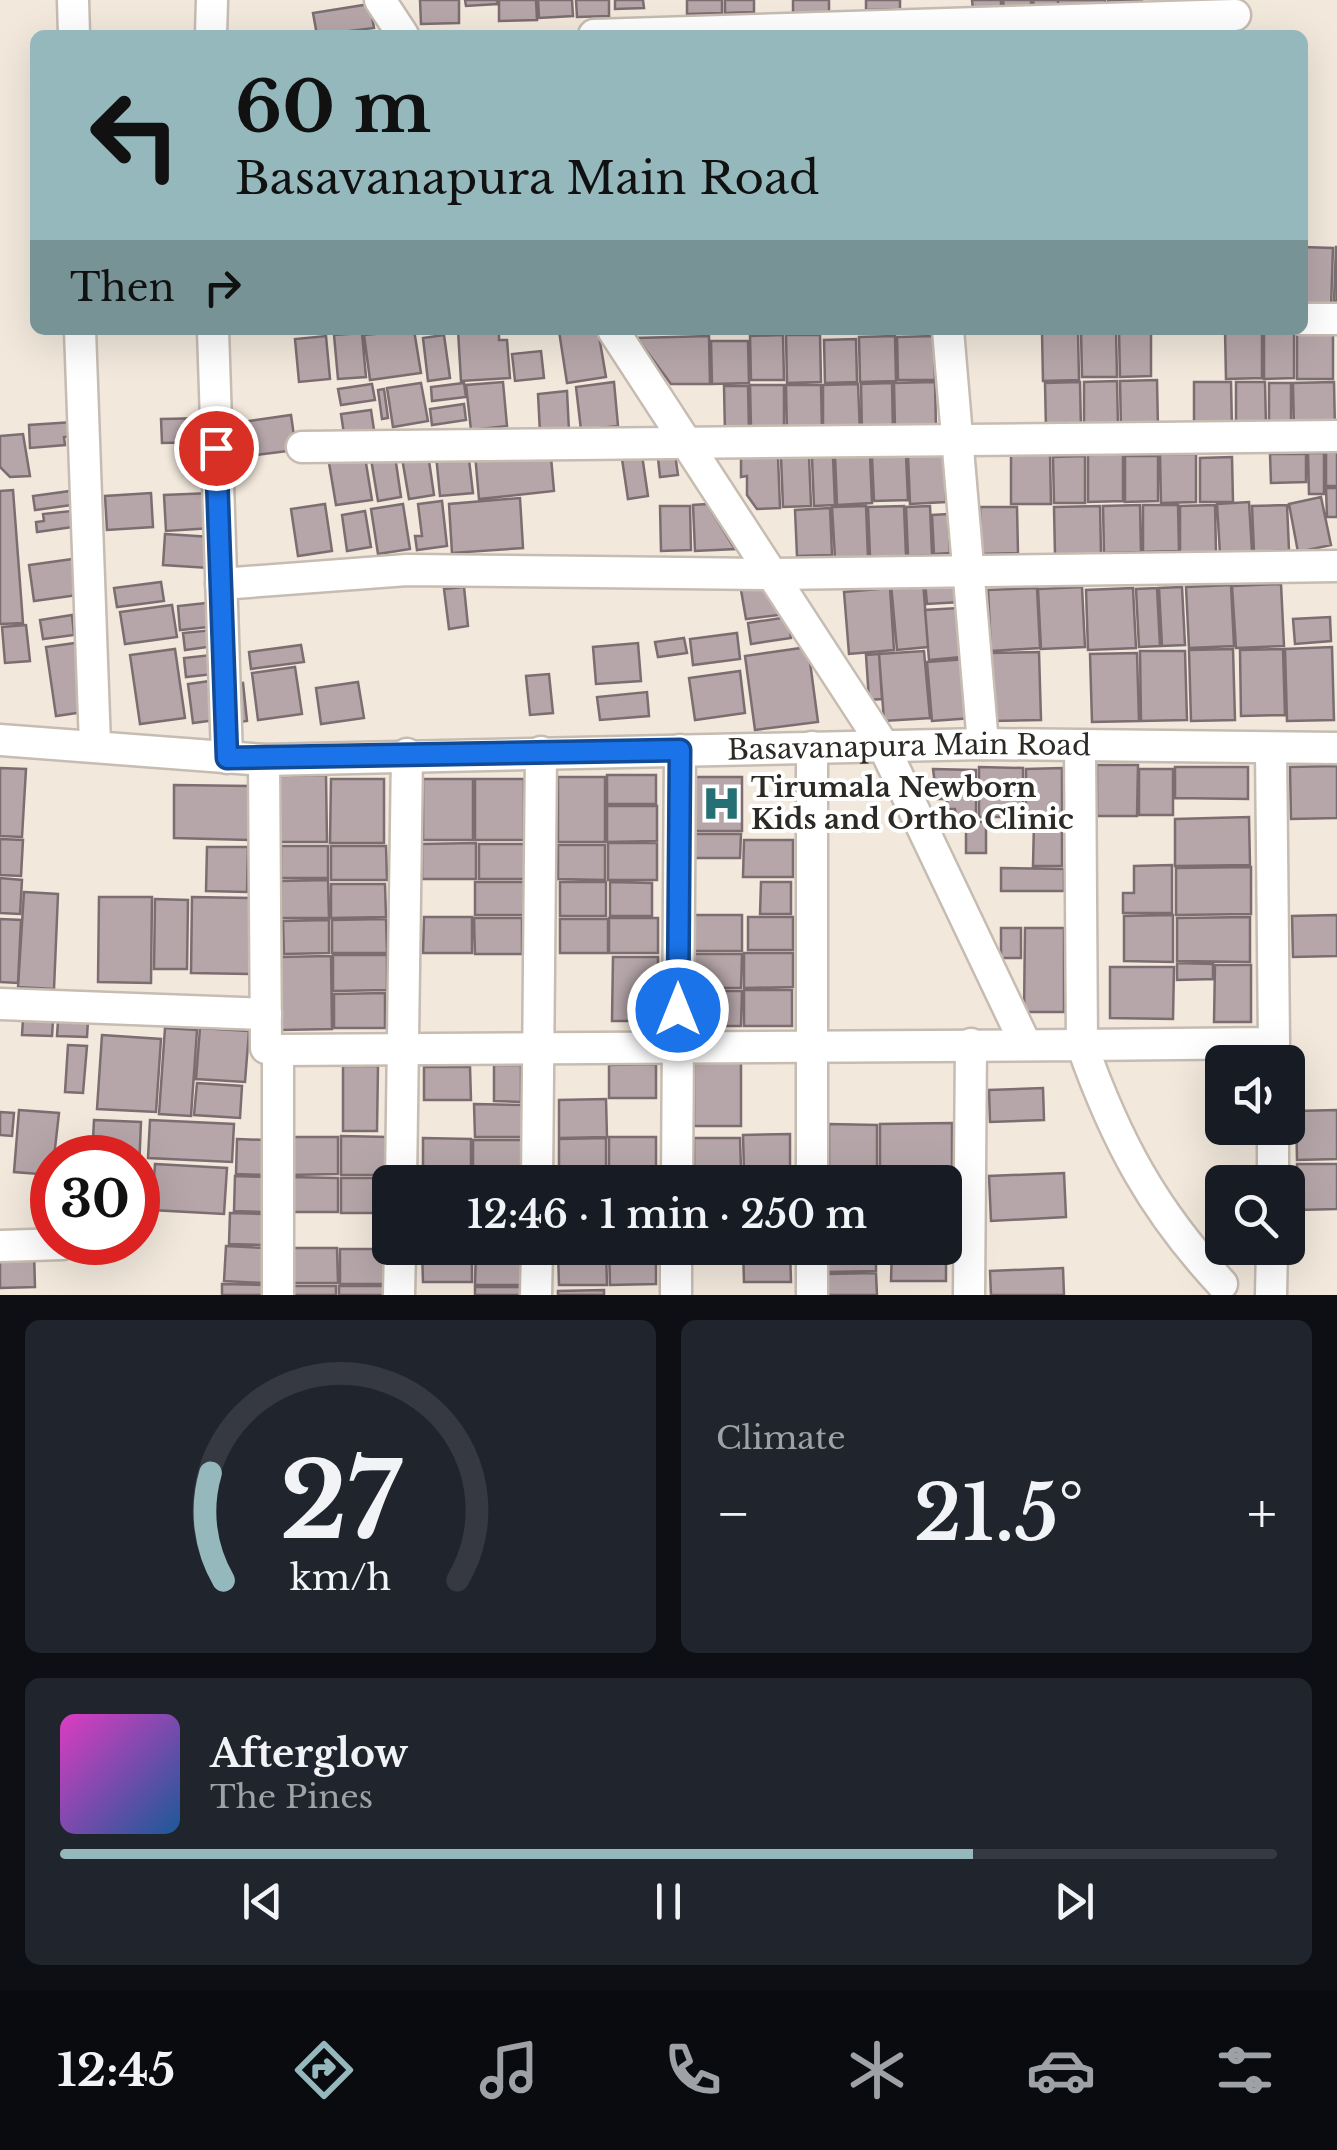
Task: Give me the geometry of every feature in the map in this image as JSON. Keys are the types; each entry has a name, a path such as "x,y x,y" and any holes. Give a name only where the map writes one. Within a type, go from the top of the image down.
{"street":[{"path":"73,0 74,30"},
{"path":"211,30 212,0"},
{"path":"380,0 400,30"},
{"path":"703,30 922,20 1236,14"},
{"path":"1308,319 1337,319"},
{"path":"80,335 95,745"},
{"path":"212,335 227,758"},
{"path":"616,335 690,442 883,746 1026,1043"},
{"path":"948,335 983,744"},
{"path":"302,447 1337,436"},
{"path":"221,584 407,570 775,574 1337,566"},
{"name":"Basavanapura Main Road","path":"0,740 264,760 983,744 1337,748"},
{"path":"812,747 812,1165"},
{"path":"1080,748 1082,1045 1108,1120 1163,1214 1222,1284"},
{"path":"1270,749 1274,1045"},
{"path":"677,1165 680,750"},
{"path":"537,1165 541,752"},
{"path":"401,1165 406,754"},
{"path":"264,760 266,1048 402,1052 1026,1043 1205,1049"},
{"path":"0,1004 266,1014"},
{"path":"969,1295 970,1044"},
{"path":"278,1050 278,1295"},
{"path":"0,1246 30,1245"},
{"path":"399,1295 400,1265"},
{"path":"536,1295 537,1265"},
{"path":"676,1265 676,1295"},
{"path":"812,1265 812,1295"},
{"path":"1271,1295 1272,1265"}],"building":[{"path":"420,0 459,0 459,23 421,24"},
{"path":"465,0 497,0 497,4 466,6"},
{"path":"499,0 536,0 537,20 499,21"},
{"path":"538,0 572,0 573,16 539,18"},
{"path":"576,0 609,0 609,16 577,17"},
{"path":"615,0 643,0 644,8 615,9"},
{"path":"687,0 722,0 722,13 687,14"},
{"path":"725,0 754,0 754,12 725,13"},
{"path":"793,0 829,0 829,14 793,15"},
{"path":"866,0 900,0 900,9 866,10"},
{"path":"972,0 1001,0 1001,9 973,10"},
{"path":"1003,0 1031,0 1031,7 1004,8"},
{"path":"1033,0 1058,0 1058,7 1034,8"},
{"path":"1058,0 1105,0 1105,8 1058,8"},
{"path":"1108,0 1142,0 1142,6 1108,7"},
{"path":"370,4 374,28 316,30 313,13"},
{"path":"1308,247 1333,248 1331,307 1308,306"},
{"path":"1336,247 1337,301 1334,301"},
{"path":"1333,333 1333,379 1297,379 1297,335"},
{"path":"334,335 362,335 366,377 338,379"},
{"path":"364,335 415,335 421,373 370,380"},
{"path":"444,335 450,378 428,381 423,338"},
{"path":"458,335 499,335 499,340 507,340 510,378 461,381"},
{"path":"560,335 599,335 606,377 567,383"},
{"path":"783,335 784,380 751,380 750,336"},
{"path":"786,335 820,335 821,382 787,383"},
{"path":"1042,335 1078,335 1079,380 1043,381"},
{"path":"1081,335 1116,335 1117,377 1082,377"},
{"path":"1119,335 1151,335 1151,376 1120,377"},
{"path":"1225,335 1262,335 1262,378 1226,379"},
{"path":"1264,335 1294,335 1294,378 1264,379"},
{"path":"326,336 330,379 299,382 295,339"},
{"path":"709,336 710,384 671,384 637,338"},
{"path":"895,336 896,381 860,382 859,337"},
{"path":"934,336 935,380 898,380 897,337"},
{"path":"856,339 857,382 825,383 824,340"},
{"path":"711,341 748,341 749,383 712,384"},
{"path":"541,351 544,378 515,381 512,354"},
{"path":"1157,380 1158,429 1121,429 1120,381"},
{"path":"1117,381 1118,428 1084,428 1084,382"},
{"path":"503,382 507,426 471,430 466,385"},
{"path":"614,382 618,426 581,430 576,387"},
{"path":"935,382 936,429 895,430 894,383"},
{"path":"1080,382 1081,430 1046,430 1045,383"},
{"path":"1194,382 1231,382 1232,428 1194,429"},
{"path":"1236,382 1265,382 1266,426 1236,426"},
{"path":"1334,382 1335,430 1294,431 1293,383"},
{"path":"421,383 428,421 393,427 387,388"},
{"path":"464,383 466,397 432,401 431,387"},
{"path":"892,383 893,432 862,433 861,384"},
{"path":"1269,383 1291,383 1291,430 1269,431"},
{"path":"372,384 375,400 341,405 338,389"},
{"path":"858,384 860,433 823,434 823,385"},
{"path":"750,385 784,385 784,427 751,427"},
{"path":"786,385 821,385 822,433 787,434"},
{"path":"724,386 748,386 749,433 725,433"},
{"path":"384,389 388,418 382,419 378,390"},
{"path":"567,391 569,431 540,433 538,394"},
{"path":"464,404 466,420 432,425 430,409"},
{"path":"371,410 374,430 344,434 341,414"},
{"path":"291,415 296,450 240,457 235,423"},
{"path":"208,418 208,442 162,443 161,419"},
{"path":"73,422 74,436 64,437 65,445 30,448 29,425"},
{"path":"23,434 30,476 10,477 0,467 0,436"},
{"path":"550,446 554,491 479,499 475,454"},
{"path":"674,447 678,475 660,477 657,449"},
{"path":"394,449 401,497 378,501 370,453"},
{"path":"364,451 372,500 336,505 328,457"},
{"path":"468,451 473,493 440,496 436,455"},
{"path":"1326,452 1337,452 1337,486 1326,486"},
{"path":"944,453 946,502 910,504 908,455"},
{"path":"1050,453 1051,504 1011,504 1011,454"},
{"path":"1308,453 1324,453 1324,494 1309,494"},
{"path":"428,454 434,495 409,499 402,458"},
{"path":"1123,454 1123,501 1088,502 1088,455"},
{"path":"1160,454 1196,454 1196,502 1161,503"},
{"path":"1270,454 1306,454 1306,482 1271,483"},
{"path":"642,455 648,496 628,499 622,459"},
{"path":"870,455 872,503 837,505 835,456"},
{"path":"906,455 908,500 874,501 872,457"},
{"path":"809,456 811,506 783,507 781,457"},
{"path":"1085,456 1085,503 1054,503 1053,457"},
{"path":"1125,456 1158,456 1158,501 1125,502"},
{"path":"778,457 780,508 757,509 747,495 747,476 741,477 741,458"},
{"path":"833,457 835,505 814,506 812,458"},
{"path":"1232,457 1233,502 1200,502 1200,458"},
{"path":"1326,488 1337,488 1337,517 1327,517"},
{"path":"13,490 23,623 0,624 0,491"},
{"path":"70,491 72,505 35,510 33,496"},
{"path":"151,493 153,527 107,530 105,496"},
{"path":"211,493 212,528 166,531 164,495"},
{"path":"1321,497 1331,545 1298,552 1289,504"},
{"path":"520,498 523,548 452,553 449,504"},
{"path":"442,501 447,546 417,550 415,536 422,536 418,504"},
{"path":"1249,502 1252,552 1220,554 1217,504"},
{"path":"325,504 332,551 298,556 291,509"},
{"path":"403,504 410,549 378,554 371,509"},
{"path":"707,504 735,549 695,551 693,505"},
{"path":"1140,505 1141,552 1104,553 1103,506"},
{"path":"1143,505 1178,505 1179,551 1143,552"},
{"path":"1215,505 1216,552 1180,553 1180,506"},
{"path":"1287,505 1289,550 1254,552 1252,506"},
{"path":"660,506 690,506 691,550 661,551"},
{"path":"866,506 868,557 835,558 832,507"},
{"path":"904,506 906,556 870,557 868,507"},
{"path":"930,506 932,555 908,556 906,507"},
{"path":"1100,506 1101,554 1055,555 1054,507"},
{"path":"980,507 1017,507 1018,553 981,554"},
{"path":"830,508 832,555 797,556 795,510"},
{"path":"71,511 73,527 37,532 36,522 44,521 43,514"},
{"path":"365,511 371,547 347,551 342,515"},
{"path":"948,514 950,553 934,554 932,515"},
{"path":"165,534 211,537 209,568 163,565"},
{"path":"73,559 78,595 34,601 29,565"},
{"path":"958,579 960,602 927,604 925,581"},
{"path":"923,581 928,647 897,650 891,584"},
{"path":"161,582 164,601 117,607 114,588"},
{"path":"1281,584 1284,646 1236,648 1232,586"},
{"path":"774,585 779,615 746,619 741,590"},
{"path":"1231,585 1234,646 1189,648 1186,587"},
{"path":"464,587 468,626 449,629 444,589"},
{"path":"1082,587 1085,647 1041,649 1038,589"},
{"path":"1182,587 1185,645 1162,646 1159,588"},
{"path":"890,588 894,650 849,654 844,592"},
{"path":"1037,588 1040,648 991,651 988,590"},
{"path":"1133,588 1136,648 1088,650 1086,590"},
{"path":"1157,588 1160,646 1139,647 1136,589"},
{"path":"216,602 218,626 180,630 178,606"},
{"path":"172,605 177,637 125,644 120,612"},
{"path":"958,608 962,657 929,660 925,610"},
{"path":"72,615 74,635 43,639 40,620"},
{"path":"788,617 791,638 751,644 748,623"},
{"path":"1330,617 1331,641 1295,644 1293,619"},
{"path":"26,625 30,661 5,663 2,627"},
{"path":"213,630 215,646 185,650 183,633"},
{"path":"737,633 740,659 693,665 690,639"},
{"path":"684,638 687,653 658,657 655,642"},
{"path":"75,643 84,712 56,716 46,647"},
{"path":"638,643 641,681 596,684 593,647"},
{"path":"301,645 304,662 251,669 249,652"},
{"path":"808,647 818,722 755,730 745,656"},
{"path":"1332,647 1334,720 1287,721 1285,649"},
{"path":"175,649 185,718 140,724 130,655"},
{"path":"1233,649 1235,720 1191,721 1189,650"},
{"path":"1283,649 1285,715 1241,716 1240,650"},
{"path":"924,651 930,718 884,721 879,654"},
{"path":"1140,651 1185,651 1187,720 1141,721"},
{"path":"1039,652 1041,720 991,721 989,653"},
{"path":"1137,653 1139,721 1092,722 1090,654"},
{"path":"879,654 882,699 869,700 866,655"},
{"path":"211,655 214,674 186,677 184,658"},
{"path":"967,659 972,718 932,721 927,662"},
{"path":"295,667 302,714 258,720 252,673"},
{"path":"740,671 745,713 695,720 689,678"},
{"path":"549,674 553,713 530,715 526,676"},
{"path":"210,681 216,720 193,723 188,684"},
{"path":"358,682 364,718 321,724 316,688"},
{"path":"243,683 247,721 231,723 229,685"},
{"path":"647,692 649,716 600,720 597,697"},
{"path":"1097,765 1138,765 1137,816 1097,816"},
{"path":"1337,766 1337,818 1291,819 1290,767"},
{"path":"979,767 1023,768 1023,817 979,817"},
{"path":"1175,767 1248,767 1248,799 1175,798"},
{"path":"0,768 26,769 22,837 0,836"},
{"path":"1062,768 1062,818 1026,818 1026,769"},
{"path":"933,769 976,770 976,818 956,818 955,809 947,809 947,799 937,799"},
{"path":"1139,769 1173,769 1173,815 1139,815"},
{"path":"326,775 327,842 280,842 279,776"},
{"path":"607,775 656,775 656,804 607,804"},
{"path":"558,777 605,777 605,842 558,842"},
{"path":"693,777 742,777 742,831 693,831"},
{"path":"331,779 384,779 384,843 330,843"},
{"path":"423,779 473,779 473,840 423,840"},
{"path":"475,779 524,779 524,840 475,840"},
{"path":"174,785 250,786 249,840 174,838"},
{"path":"607,806 657,806 657,841 607,842"},
{"path":"1249,817 1250,865 1175,866 1175,819"},
{"path":"966,822 986,822 986,853 966,853"},
{"path":"1034,822 1062,822 1062,866 1033,866"},
{"path":"693,834 741,834 740,858 692,858"},
{"path":"0,839 23,840 21,876 0,875"},
{"path":"744,840 793,840 793,877 743,877"},
{"path":"476,843 476,879 422,879 422,844"},
{"path":"608,843 657,843 657,880 608,880"},
{"path":"479,844 525,844 525,879 479,879"},
{"path":"558,845 605,845 605,880 558,879"},
{"path":"281,846 328,846 328,878 281,878"},
{"path":"331,846 386,846 387,880 331,880"},
{"path":"207,847 248,847 247,892 206,891"},
{"path":"1172,865 1172,913 1123,913 1123,893 1134,893 1134,866"},
{"path":"1251,867 1251,914 1176,915 1176,868"},
{"path":"1001,868 1064,869 1064,891 1001,891"},
{"path":"0,878 22,880 20,914 0,913"},
{"path":"328,880 329,918 281,918 281,881"},
{"path":"475,882 524,882 524,915 475,915"},
{"path":"560,882 606,882 606,916 560,916"},
{"path":"610,882 652,883 652,916 610,916"},
{"path":"761,882 791,882 791,914 760,914"},
{"path":"331,884 385,884 386,917 331,918"},
{"path":"24,892 58,894 54,989 18,987"},
{"path":"99,897 152,897 151,983 98,982"},
{"path":"192,897 251,898 250,974 191,973"},
{"path":"155,899 188,900 187,969 154,969"},
{"path":"693,915 742,915 742,951 693,951"},
{"path":"1173,915 1173,962 1124,961 1124,916"},
{"path":"1337,915 1337,956 1293,957 1292,916"},
{"path":"424,917 472,917 472,953 423,953"},
{"path":"748,917 793,917 793,950 748,950"},
{"path":"1250,917 1250,962 1177,961 1177,918"},
{"path":"474,918 522,918 522,954 475,954"},
{"path":"609,918 658,918 658,953 609,953"},
{"path":"0,919 21,920 18,983 0,982"},
{"path":"386,919 387,953 332,953 332,920"},
{"path":"560,919 608,919 608,953 560,953"},
{"path":"329,920 329,953 284,954 283,921"},
{"path":"1001,928 1021,928 1021,958 1001,958"},
{"path":"1025,928 1064,928 1064,1012 1024,1012"},
{"path":"744,953 793,953 793,987 744,988"},
{"path":"693,954 742,954 741,988 693,988"},
{"path":"333,955 387,955 387,990 333,991"},
{"path":"331,956 332,1029 281,1030 281,957"},
{"path":"613,957 658,957 658,1021 612,1021"},
{"path":"1177,963 1213,964 1213,979 1177,980"},
{"path":"1215,965 1251,965 1251,1022 1214,1022"},
{"path":"1110,967 1174,967 1173,1019 1110,1018"},
{"path":"744,990 792,990 792,1026 744,1026"},
{"path":"694,991 742,991 741,1026 694,1026"},
{"path":"385,993 385,1028 334,1028 334,994"},
{"path":"23,1019 53,1020 52,1036 22,1035"},
{"path":"58,1021 88,1021 87,1037 57,1036"},
{"path":"165,1028 197,1030 191,1116 159,1114"},
{"path":"200,1028 249,1031 245,1082 196,1079"},
{"path":"102,1035 161,1039 156,1112 97,1109"},
{"path":"68,1045 87,1046 83,1093 65,1092"},
{"path":"694,1062 741,1062 741,1126 694,1126"},
{"path":"656,1064 656,1098 609,1098 609,1065"},
{"path":"494,1065 521,1065 521,1102 494,1101"},
{"path":"343,1066 378,1066 377,1131 343,1131"},
{"path":"424,1067 470,1067 471,1100 424,1100"},
{"path":"197,1083 242,1086 240,1118 194,1115"},
{"path":"1043,1088 1044,1120 990,1122 989,1090"},
{"path":"606,1099 607,1137 559,1138 559,1100"},
{"path":"474,1104 522,1105 523,1137 475,1137"},
{"path":"19,1110 59,1113 57,1135 30,1135 30,1173 14,1172"},
{"path":"1337,1110 1337,1159 1297,1160 1297,1145 1305,1145 1305,1111"},
{"path":"0,1112 14,1113 12,1136 0,1135"},
{"path":"94,1120 141,1122 140,1135 93,1135"},
{"path":"150,1120 234,1124 232,1162 160,1159 160,1135 149,1135"},
{"path":"952,1123 952,1165 880,1165 880,1124"},
{"path":"829,1124 877,1125 877,1165 829,1165"},
{"path":"790,1134 790,1165 744,1165 743,1135"},
{"path":"341,1136 387,1137 387,1165 372,1165 372,1175 341,1175"},
{"path":"290,1137 338,1137 338,1174 289,1175"},
{"path":"609,1137 656,1137 656,1165 609,1165"},
{"path":"423,1138 471,1139 471,1165 423,1165"},
{"path":"606,1138 606,1165 559,1165 559,1139"},
{"path":"694,1138 740,1138 741,1165 694,1165"},
{"path":"237,1139 265,1140 265,1175 236,1174"},
{"path":"473,1140 523,1140 523,1165 473,1165"},
{"path":"160,1164 227,1168 224,1214 160,1210"},
{"path":"1337,1164 1337,1209 1305,1210 1305,1165 1297,1165"},
{"path":"1064,1173 1066,1217 991,1221 989,1176"},
{"path":"235,1176 266,1177 265,1212 234,1211"},
{"path":"288,1177 338,1178 338,1212 289,1212"},
{"path":"341,1178 372,1178 372,1213 341,1213"},
{"path":"230,1213 264,1214 263,1245 229,1244"},
{"path":"226,1246 266,1248 263,1283 224,1281"},
{"path":"289,1248 337,1248 338,1283 290,1283"},
{"path":"340,1249 372,1249 372,1265 387,1265 387,1284 340,1284"},
{"path":"30,1252 35,1287 0,1288 0,1253"},
{"path":"422,1265 472,1265 472,1282 423,1282"},
{"path":"476,1265 521,1265 521,1285 475,1285"},
{"path":"558,1265 606,1265 607,1285 559,1285"},
{"path":"609,1265 656,1265 656,1284 610,1285"},
{"path":"744,1265 790,1265 791,1282 744,1282"},
{"path":"827,1265 876,1265 876,1271 827,1272"},
{"path":"891,1265 946,1265 946,1281 891,1281"},
{"path":"1063,1268 1064,1295 991,1295 990,1271"},
{"path":"876,1273 877,1295 828,1295 827,1274"},
{"path":"222,1284 265,1285 265,1295 222,1295"},
{"path":"290,1286 336,1286 336,1295 290,1295"},
{"path":"339,1286 388,1286 388,1295 339,1295"},
{"path":"475,1287 521,1287 521,1295 475,1295"},
{"path":"604,1290 604,1295 558,1295 558,1291"}],"place":[{"name":"Tirumala Newborn Kids and Ortho Clinic","path":"721,803"}],"route":[{"path":"216,448 227,758 680,750 678,1010"}]}
